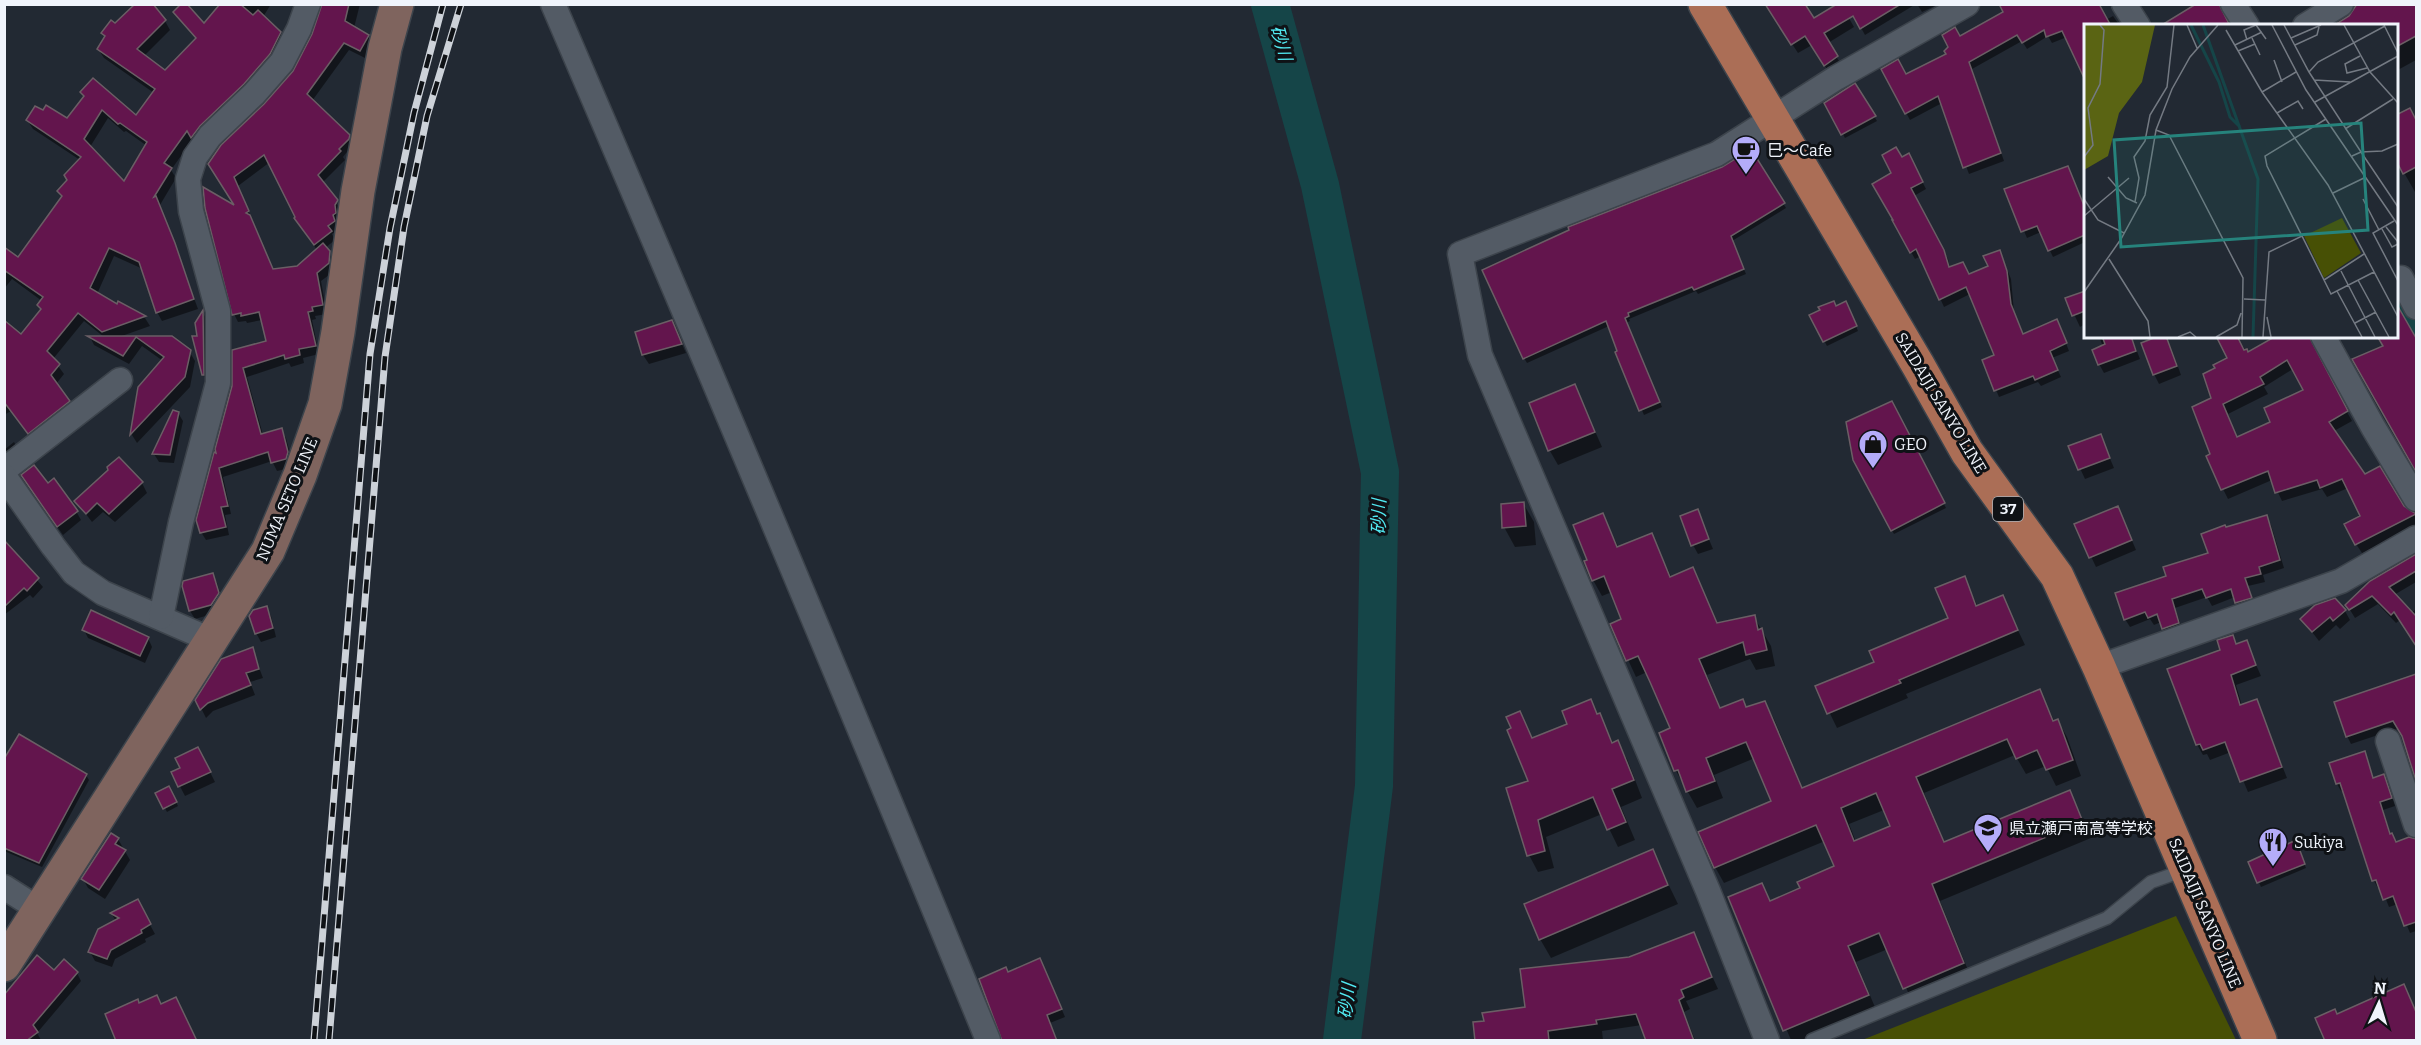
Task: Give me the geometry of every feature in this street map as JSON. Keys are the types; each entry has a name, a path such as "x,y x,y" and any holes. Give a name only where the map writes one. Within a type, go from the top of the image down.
{"main road":[{"name":"NUMA SETO LINE","path":"4,965 268,551 300,475 325,404 338,332 358,191 385,48 397,4"},
{"name":"SAIDAIJI SANYO LINE","path":"1705,4 1966,452 2057,576 2099,667 2260,1041"}],"street":[{"path":"160,617 181,522 218,383 218,311 191,211 188,179 195,157 210,136 254,94 282,62 299,29 308,4"},
{"path":"553,4 831,656 988,1041"},
{"path":"1767,1041 1708,891 1480,355 1460,254 1717,154 1836,78 1967,4"},
{"path":"2124,4 2137,24"},
{"path":"2233,4 2246,24"},
{"path":"2309,24 2341,4"},
{"path":"2402,277 2416,307"},
{"path":"2324,338 2416,499"},
{"path":"4,470 120,380"},
{"path":"4,476 52,546 74,573 103,592 211,640"},
{"path":"2099,667 2341,581 2416,538"},
{"path":"2388,741 2416,825"},
{"path":"4,887 40,910"}],"lane":[{"path":"1812,1041 2108,918 2151,882 2186,870"}],"green space":[{"path":"2176,916 2236,1040 1862,1040"}],"building":[{"path":"135,4 153,4 166,20 137,49 165,70 196,38 173,12 181,4 187,4 204,23 220,4 240,4 253,15 258,10 281,32 270,54 244,84 200,126 191,138 187,131 164,163 172,168 154,197 156,196 175,243 194,299 156,313 139,262 109,248 90,288 117,304 118,301 146,316 102,332 78,313 47,351 60,364 51,375 70,401 28,434 4,402 4,320 21,334 41,309 37,305 43,297 4,270 4,247 18,257 62,196 57,191 67,180 64,175 81,157 26,120 35,106 43,110 46,105 67,118 84,96 80,92 93,78 136,115 155,89 97,49 105,36 101,33 111,20 115,23","holes":["102,110 118,124 120,123 147,142 124,181 84,139"]},
{"path":"322,4 349,4 345,21 369,35 360,51 344,43 307,94 350,135 339,149 341,151 318,175 338,200 335,205 336,213 333,215 335,221 328,226 332,231 314,245 294,218 264,155 234,177 249,211 246,213 250,215 273,269 297,266 323,243 330,251 329,263 317,273 323,305 312,307 313,311 308,312 316,346 299,349 300,355 285,359 284,355 243,368 261,434 282,428 288,452 286,459 271,463 268,452 219,468 228,506 221,507 226,527 200,533 196,520 214,452 216,453 215,449 232,386 232,350 266,341 259,312 241,316 241,313 232,315 205,208 203,187 234,205 208,164 221,145 264,104 293,71 312,34"},
{"path":"1765,4 1805,4 1814,18 1837,4 1901,4 1860,29 1853,16 1824,33 1838,56 1824,66 1805,36 1791,45"},
{"path":"1999,4 2099,4 2110,24 2084,24 2084,78 2062,31 2046,37 2044,30 2022,43 2017,35 1969,62 2001,153 1963,168 1938,96 1905,114 1881,69 1898,59 1906,74 1946,54 1944,51 1948,47 1942,35 1955,27 1960,36 2003,12"},
{"path":"2196,4 2219,4 2229,24 2163,24"},
{"path":"2357,4 2416,4 2416,36 2397,46 2397,24 2336,24 2349,16"},
{"path":"1855,83 1876,116 1841,135 1824,103"},
{"path":"2410,108 2416,120 2416,167 2403,174 2397,162 2397,114"},
{"path":"1896,147 1902,157 1909,153 1923,182 1911,188 1944,250 1949,267 1963,262 1969,274 1988,266 1983,256 2000,250 2007,271 2011,304 2023,334 2057,319 2067,343 2050,351 2058,370 2035,380 2033,376 1994,391 1982,360 1994,355 1966,287 1939,300 1916,249 1910,253 1872,184 1891,173 1882,155"},
{"path":"1743,154 1747,162 1756,157 1785,203 1731,236 1744,269 1694,290 1692,287 1628,313 1629,316 1625,318 1660,402 1639,411 1615,352 1617,351 1606,321 1523,359 1482,270 1569,230 1568,227 1722,167"},
{"path":"2068,166 2084,206 2084,235 2048,251 2037,226 2021,232 2004,189"},
{"path":"2084,291 2084,311 2072,316 2065,298"},
{"path":"1834,301 1836,306 1846,301 1857,326 1823,342 1809,315 1820,310 1818,307"},
{"path":"2397,305 2416,338 2416,472 2352,359 2383,346 2378,338 2397,338"},
{"path":"203,310 204,375 202,375 192,336 197,336 195,323"},
{"path":"672,320 682,344 642,355 635,332"},
{"path":"87,336 172,336 191,350 185,377 130,435 138,387 164,357 136,337 123,356"},
{"path":"2103,338 2132,338 2136,351 2098,365 2092,350 2105,344"},
{"path":"2154,338 2167,338 2177,366 2153,375 2141,343"},
{"path":"2217,338 2238,338 2244,350 2247,349 2248,352 2272,338 2310,338 2348,411 2329,422 2365,474 2380,466 2404,506 2416,514 2355,545 2344,524 2360,516 2342,479 2320,488 2317,480 2275,493 2268,471 2221,490 2206,456 2210,454 2192,407 2211,398 2203,374 2215,368 2213,365 2227,358","holes":["2287,360 2303,390 2264,408 2270,422 2237,437 2223,404 2264,384 2260,377"]},
{"path":"1575,384 1595,432 1548,451 1529,403"},
{"path":"1892,401 1945,503 1891,531 1853,460 1846,422"},
{"path":"173,410 179,412 170,455 152,454"},
{"path":"2101,434 2110,458 2078,470 2068,446"},
{"path":"119,457 143,482 109,514 97,503 86,514 74,501"},
{"path":"34,465 48,483 54,478 78,511 57,527 21,475"},
{"path":"1524,502 1526,526 1502,528 1501,504"},
{"path":"2118,506 2132,540 2089,558 2074,524"},
{"path":"1698,509 1709,539 1691,546 1680,516"},
{"path":"1603,513 1617,547 1652,533 1670,577 1693,567 1717,623 1755,615 1758,630 1762,628 1767,650 1746,655 1743,642 1699,659 1720,708 1743,699 1746,707 1765,701 1802,788 2040,689 2053,721 2058,719 2073,760 2046,770 2037,750 2016,759 2007,739 1916,777 1944,842 2070,790 2083,822 1932,884 1964,963 1903,989 1879,933 1848,946 1869,995 1783,1031 1728,897 1762,883 1770,901 1800,888 1797,882 1834,866 1816,825 1714,868 1698,832 1771,801 1746,742 1706,758 1715,781 1686,792 1678,770 1674,771 1659,733 1670,728 1638,656 1626,661 1610,624 1621,619 1604,576 1592,581 1584,561 1587,560 1573,525","holes":["1876,793 1890,826 1854,841 1841,808"]},
{"path":"2267,515 2280,560 2259,567 2261,574 2245,578 2252,598 2235,603 2231,589 2206,598 2202,589 2172,599 2179,623 2162,629 2157,614 2148,618 2145,612 2124,620 2115,593 2166,576 2163,567 2208,553 2201,534 2225,525 2226,527"},
{"path":"4,540 39,578 27,591 24,588 4,607"},
{"path":"2416,554 2416,571 2389,587 2416,616 2416,646 2394,612 2391,615 2372,596 2349,610 2345,605 2370,581"},
{"path":"213,573 219,593 211,605 189,611 182,586 183,581"},
{"path":"1965,576 1976,606 2003,595 2018,630 1899,680 1901,683 1827,714 1815,686 1874,662 1869,651 1948,618 1935,588"},
{"path":"2335,598 2346,610 2333,621 2330,617 2312,632 2300,619 2315,605"},
{"path":"267,606 273,628 255,634 249,616 253,610"},
{"path":"91,610 149,637 140,656 82,630"},
{"path":"2233,635 2236,644 2247,640 2256,665 2231,675 2240,705 2257,699 2282,767 2240,782 2225,742 2203,750 2200,744 2196,745 2167,669 2220,650 2217,640"},
{"path":"253,647 259,669 246,673 251,685 208,703 200,710 195,700 221,659"},
{"path":"2416,674 2416,781 2402,736 2393,721 2346,737 2334,702"},
{"path":"1591,699 1597,714 1600,713 1612,743 1618,740 1634,780 1612,789 1626,822 1607,830 1593,797 1538,820 1545,851 1527,856 1506,788 1528,781 1507,730 1511,728 1506,717 1520,711 1532,738 1567,724 1562,711"},
{"path":"19,734 87,774 39,863 4,848 4,759"},
{"path":"198,747 211,772 178,787 171,772 180,768 175,758"},
{"path":"2365,751 2373,778 2384,774 2392,798 2380,802 2390,834 2392,833 2396,842 2409,837 2416,839 2416,922 2404,926 2393,896 2383,900 2376,880 2372,881 2340,783 2336,784 2329,763"},
{"path":"169,786 177,802 163,809 155,793"},
{"path":"111,833 119,838 115,844 126,850 99,890 81,879"},
{"path":"2296,840 2305,864 2257,883 2248,862"},
{"path":"1653,849 1668,885 1539,940 1524,904"},
{"path":"138,899 151,924 141,930 142,933 111,950 107,959 88,952 98,929 119,918 110,913"},
{"path":"1694,932 1712,977 1681,990 1684,997 1679,1000 1694,1041 1646,1041 1636,1014 1596,1020 1597,1024 1548,1031 1549,1041 1475,1041 1473,1022 1484,1021 1482,1013 1525,1007 1520,969 1629,957"},
{"path":"37,955 54,970 64,959 78,972 33,1025 38,1032 26,1041 4,1041 4,995"},
{"path":"1040,958 1062,1009 1047,1015 1057,1041 1002,1041 979,979 1006,967 1008,972"},
{"path":"2404,984 2416,1012 2416,1041 2325,1041 2315,1018 2335,1009 2337,1014"},
{"path":"157,995 161,1004 176,997 197,1041 116,1041 105,1014 138,999 139,1003"}],"waterway":[{"name":"砂川","path":"1270,4 1320,185 1380,472 1374,786 1342,1040"},
{"path":"2399,294 2416,328"}],"railway":[{"path":"314,1040 370,354 390,228 414,113 443,4"},
{"path":"329,1040 385,357 404,227 427,116 461,4"}],"place":[{"name":"巳～Cafe","path":"1746,176"},
{"name":"GEO","path":"1873,470"},
{"name":"県立瀬戸南高等学校","path":"1988,854"},
{"name":"Sukiya","path":"2273,868"}]}
